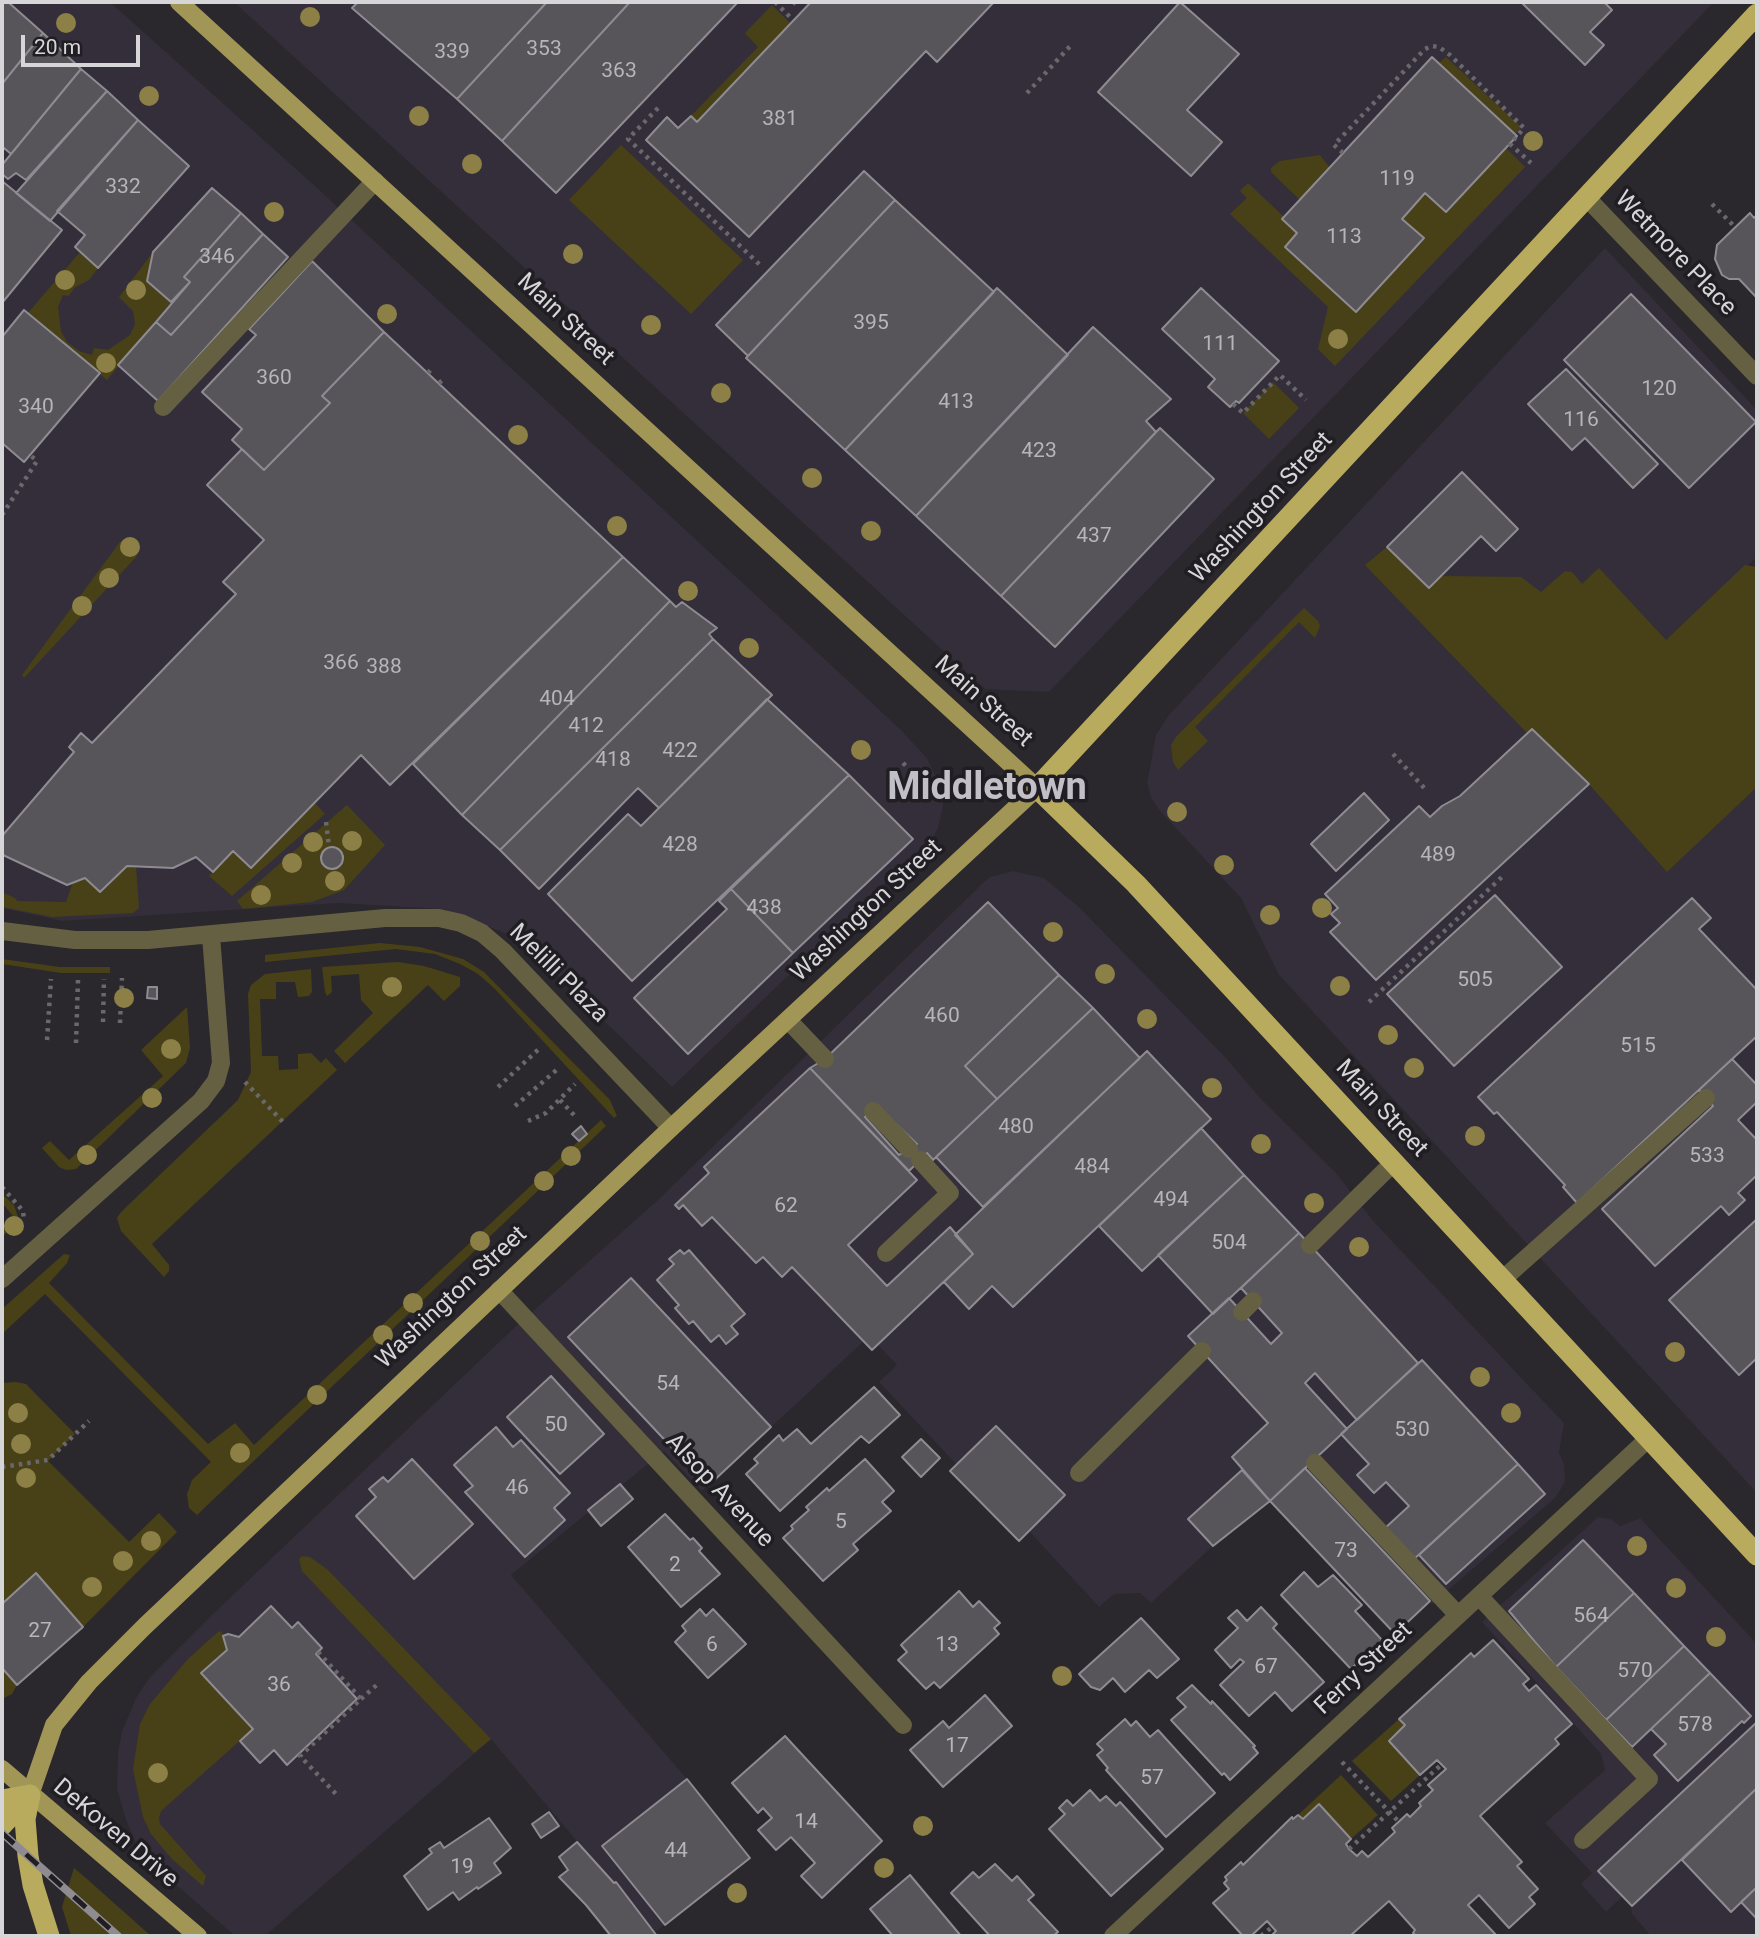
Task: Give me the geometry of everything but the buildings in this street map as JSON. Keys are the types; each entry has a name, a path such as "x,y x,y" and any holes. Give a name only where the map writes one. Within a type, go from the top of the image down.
{"highway":[{"name":"Washington Street","path":"1037,788 1757,14"},
{"name":"Main Street","path":"1037,788 1136,884 1757,1555"},
{"path":"2,1800 30,1795"},
{"path":"2,1825 30,1795"},
{"path":"30,1795 25,1819 28,1856 33,1885 49,1936"}],"main road":[{"name":"Main Street","path":"179,2 1037,788"},
{"name":"Washington Street","path":"30,1795 54,1725 89,1682 218,1554 1037,788"},
{"name":"DeKoven Drive","path":"2,1769 198,1936"}],"street":[{"path":"163,407 375,181"},
{"name":"Wetmore Place","path":"1586,197 1757,376"},
{"name":"Melilli Plaza","path":"2,931 75,940 148,940 404,917 439,918 461,923 482,933 503,951 671,1128"},
{"path":"2,1279 201,1101 216,1081 221,1063 211,936"},
{"path":"788,1020 825,1059"},
{"path":"1503,1279 1706,1098"},
{"path":"873,1111 950,1193 886,1253"},
{"path":"1310,1245 1394,1163"},
{"name":"Alsop Avenue","path":"499,1290 903,1725"},
{"path":"1079,1473 1202,1352"},
{"name":"Ferry Street","path":"1113,1936 1650,1437"},
{"path":"1315,1463 1458,1615"},
{"path":"1479,1596 1649,1780 1583,1840"}],"path":[{"path":"775,2 793,20"},
{"path":"793,2 796,5 799,2"},
{"path":"1027,93 1073,43"},
{"path":"1343,153 1335,145 1425,49 1432,46 1439,47 1450,55 1524,128 1510,144 1531,163"},
{"path":"658,108 628,139 760,265"},
{"path":"1712,204 1735,227"},
{"path":"1233,404 1243,413 1280,375 1306,400"},
{"path":"439,383 444,379"},
{"path":"2,514 37,461 30,456"},
{"path":"1393,754 1427,791"},
{"path":"903,763 913,773"},
{"path":"326,822 329,847"},
{"path":"1369,1002 1503,876"},
{"path":"120,1023 122,978"},
{"path":"47,1040 51,979"},
{"path":"103,1022 104,979"},
{"path":"76,1043 78,980"},
{"path":"498,1087 541,1047"},
{"path":"515,1106 559,1066"},
{"path":"243,1078 283,1122"},
{"path":"528,1121 546,1113 575,1084"},
{"path":"560,1100 574,1115"},
{"path":"2,1187 23,1211 24,1222"},
{"path":"2,1467 48,1460 89,1422"},
{"path":"318,1652 362,1699"},
{"path":"336,1794 300,1756 380,1682"},
{"path":"1342,1762 1399,1822"},
{"path":"1349,1849 1441,1764"},
{"path":"1261,1936 1272,1927"}],"shaded area":[{"path":"2,2 110,2 315,186 901,730 927,758 942,790 943,806 934,836 672,1087 520,939 443,909 338,903 62,921 2,908"},
{"path":"234,2 1714,2 1049,692 985,689"},
{"path":"772,5 791,24 697,122 691,116 758,47 745,33"},
{"path":"1446,57 1521,127 1515,134 1438,64"},
{"path":"621,145 743,260 691,314 569,200"},
{"path":"1506,148 1525,167 1335,366 1318,349 1328,307 1230,214 1247,198 1240,191 1248,183 1297,233 1285,247 1356,312 1423,239 1402,219 1425,193 1446,212"},
{"path":"1320,155 1330,168 1300,200 1271,172 1271,168 1280,161"},
{"path":"1605,248 1757,410 1757,557 1666,640 1667,871 1757,787 1757,1493 1279,975 1241,898 1161,812 1151,798 1147,783 1156,735 1168,716"},
{"path":"80,252 98,268 89,280 74,288 69,296 63,295 58,307 61,331 67,342 79,351 92,355 94,348 108,350 130,335 135,324 133,311 119,297 153,252 147,281 171,302 107,380 28,313"},
{"path":"1273,382 1299,408 1269,439 1243,413"},
{"path":"129,538 137,545 136,557 24,678 22,675 120,542"},
{"path":"1387,547 1429,588 1442,576 1521,577 1541,592 1565,571 1572,572 1582,584 1599,568 1666,640 1745,565 1757,567 1757,787 1667,872 1589,784 1532,729 1527,733 1365,565"},
{"path":"1304,608 1320,626 1315,638 1299,622 1195,727 1208,741 1178,770 1173,762 1171,745 1176,737"},
{"path":"315,803 325,814 232,896 209,876 233,851 251,868"},
{"path":"347,805 385,845 344,890 312,902 243,909 237,901"},
{"path":"127,866 136,866 139,908 133,913 52,917 2,907 2,892 17,901 66,902 73,882 85,878 100,892"},
{"path":"1013,871 1044,878 1079,907 1225,1057 1261,1099 1336,1173 1374,1222 1564,1423 1559,1453 1564,1464 1565,1482 1556,1497 1432,1604 1305,1468 1151,1603 1140,1593 1114,1594 1099,1607 1029,1531 1019,1541 950,1471 956,1464 879,1382 897,1365 878,1345 872,1350 863,1342 702,1491 664,1451 511,1575 687,1779 750,1858 654,1933 491,1739 265,1936 235,1936 152,1864 136,1844 125,1817 117,1789 118,1753 122,1731 137,1696 150,1677 513,1329 659,1199 983,883 990,877"},
{"path":"380,943 420,947 438,952 463,959 484,972 610,1100 617,1116 614,1118 494,988 478,974 460,964 435,954 396,949 265,962 265,955"},
{"path":"2,959 60,967 110,967 110,973 61,973 2,964"},
{"path":"398,962 424,966 460,977 460,986 444,1001 428,985 345,1063 334,1051 373,1013 361,1000 359,974 331,976 332,992 327,996 322,967"},
{"path":"311,969 312,992 309,996 298,997 295,982 276,982 276,999 260,999 262,1056 278,1056 279,1070 298,1069 298,1054 311,1053 321,1063 326,1058 337,1070 152,1244 169,1265 169,1271 164,1277 121,1231 117,1218 238,1100 251,1072 248,994 251,985 265,974"},
{"path":"187,1007 190,1048 186,1063 76,1169 66,1170 59,1167 42,1148 50,1141 69,1160 163,1076 141,1050"},
{"path":"601,1120 606,1126 197,1515 189,1508 187,1494 192,1480 211,1462 45,1294 2,1334 2,1309 64,1254 70,1255 67,1263 49,1283 208,1444 235,1423 254,1445"},
{"path":"2,1194 14,1205 19,1220 2,1237 2,1227 13,1216 2,1203"},
{"path":"2,1383 26,1384 75,1434 48,1461 129,1542 159,1513 177,1532 83,1627 36,1574 2,1604"},
{"path":"1598,1517 1611,1519 1620,1526 1640,1518 1757,1644 1757,1936 1651,1936 1632,1914 1631,1907 1622,1897 1606,1912 1581,1884 1592,1873 1545,1823 1605,1770 1601,1754 1482,1622"},
{"path":"302,1556 310,1557 328,1570 491,1739 474,1753 302,1571 299,1559"},
{"path":"219,1631 225,1635 223,1638 227,1650 201,1674 253,1729 161,1811 159,1818 160,1824 206,1876 203,1886 172,1859 151,1834 143,1817 133,1769 140,1724 150,1704 188,1659"},
{"path":"2,1668 17,1685 12,1694 2,1699"},
{"path":"1399,1719 1405,1725 1420,1775 1391,1801 1352,1761"},
{"path":"1341,1775 1378,1815 1351,1839 1319,1804 1303,1819 1298,1815"},
{"path":"74,1868 151,1936 71,1936 62,1907"}],"railway":[{"path":"2,1833 118,1936"}],"district":[{"name":"Middletown","path":"987,789"}]}
